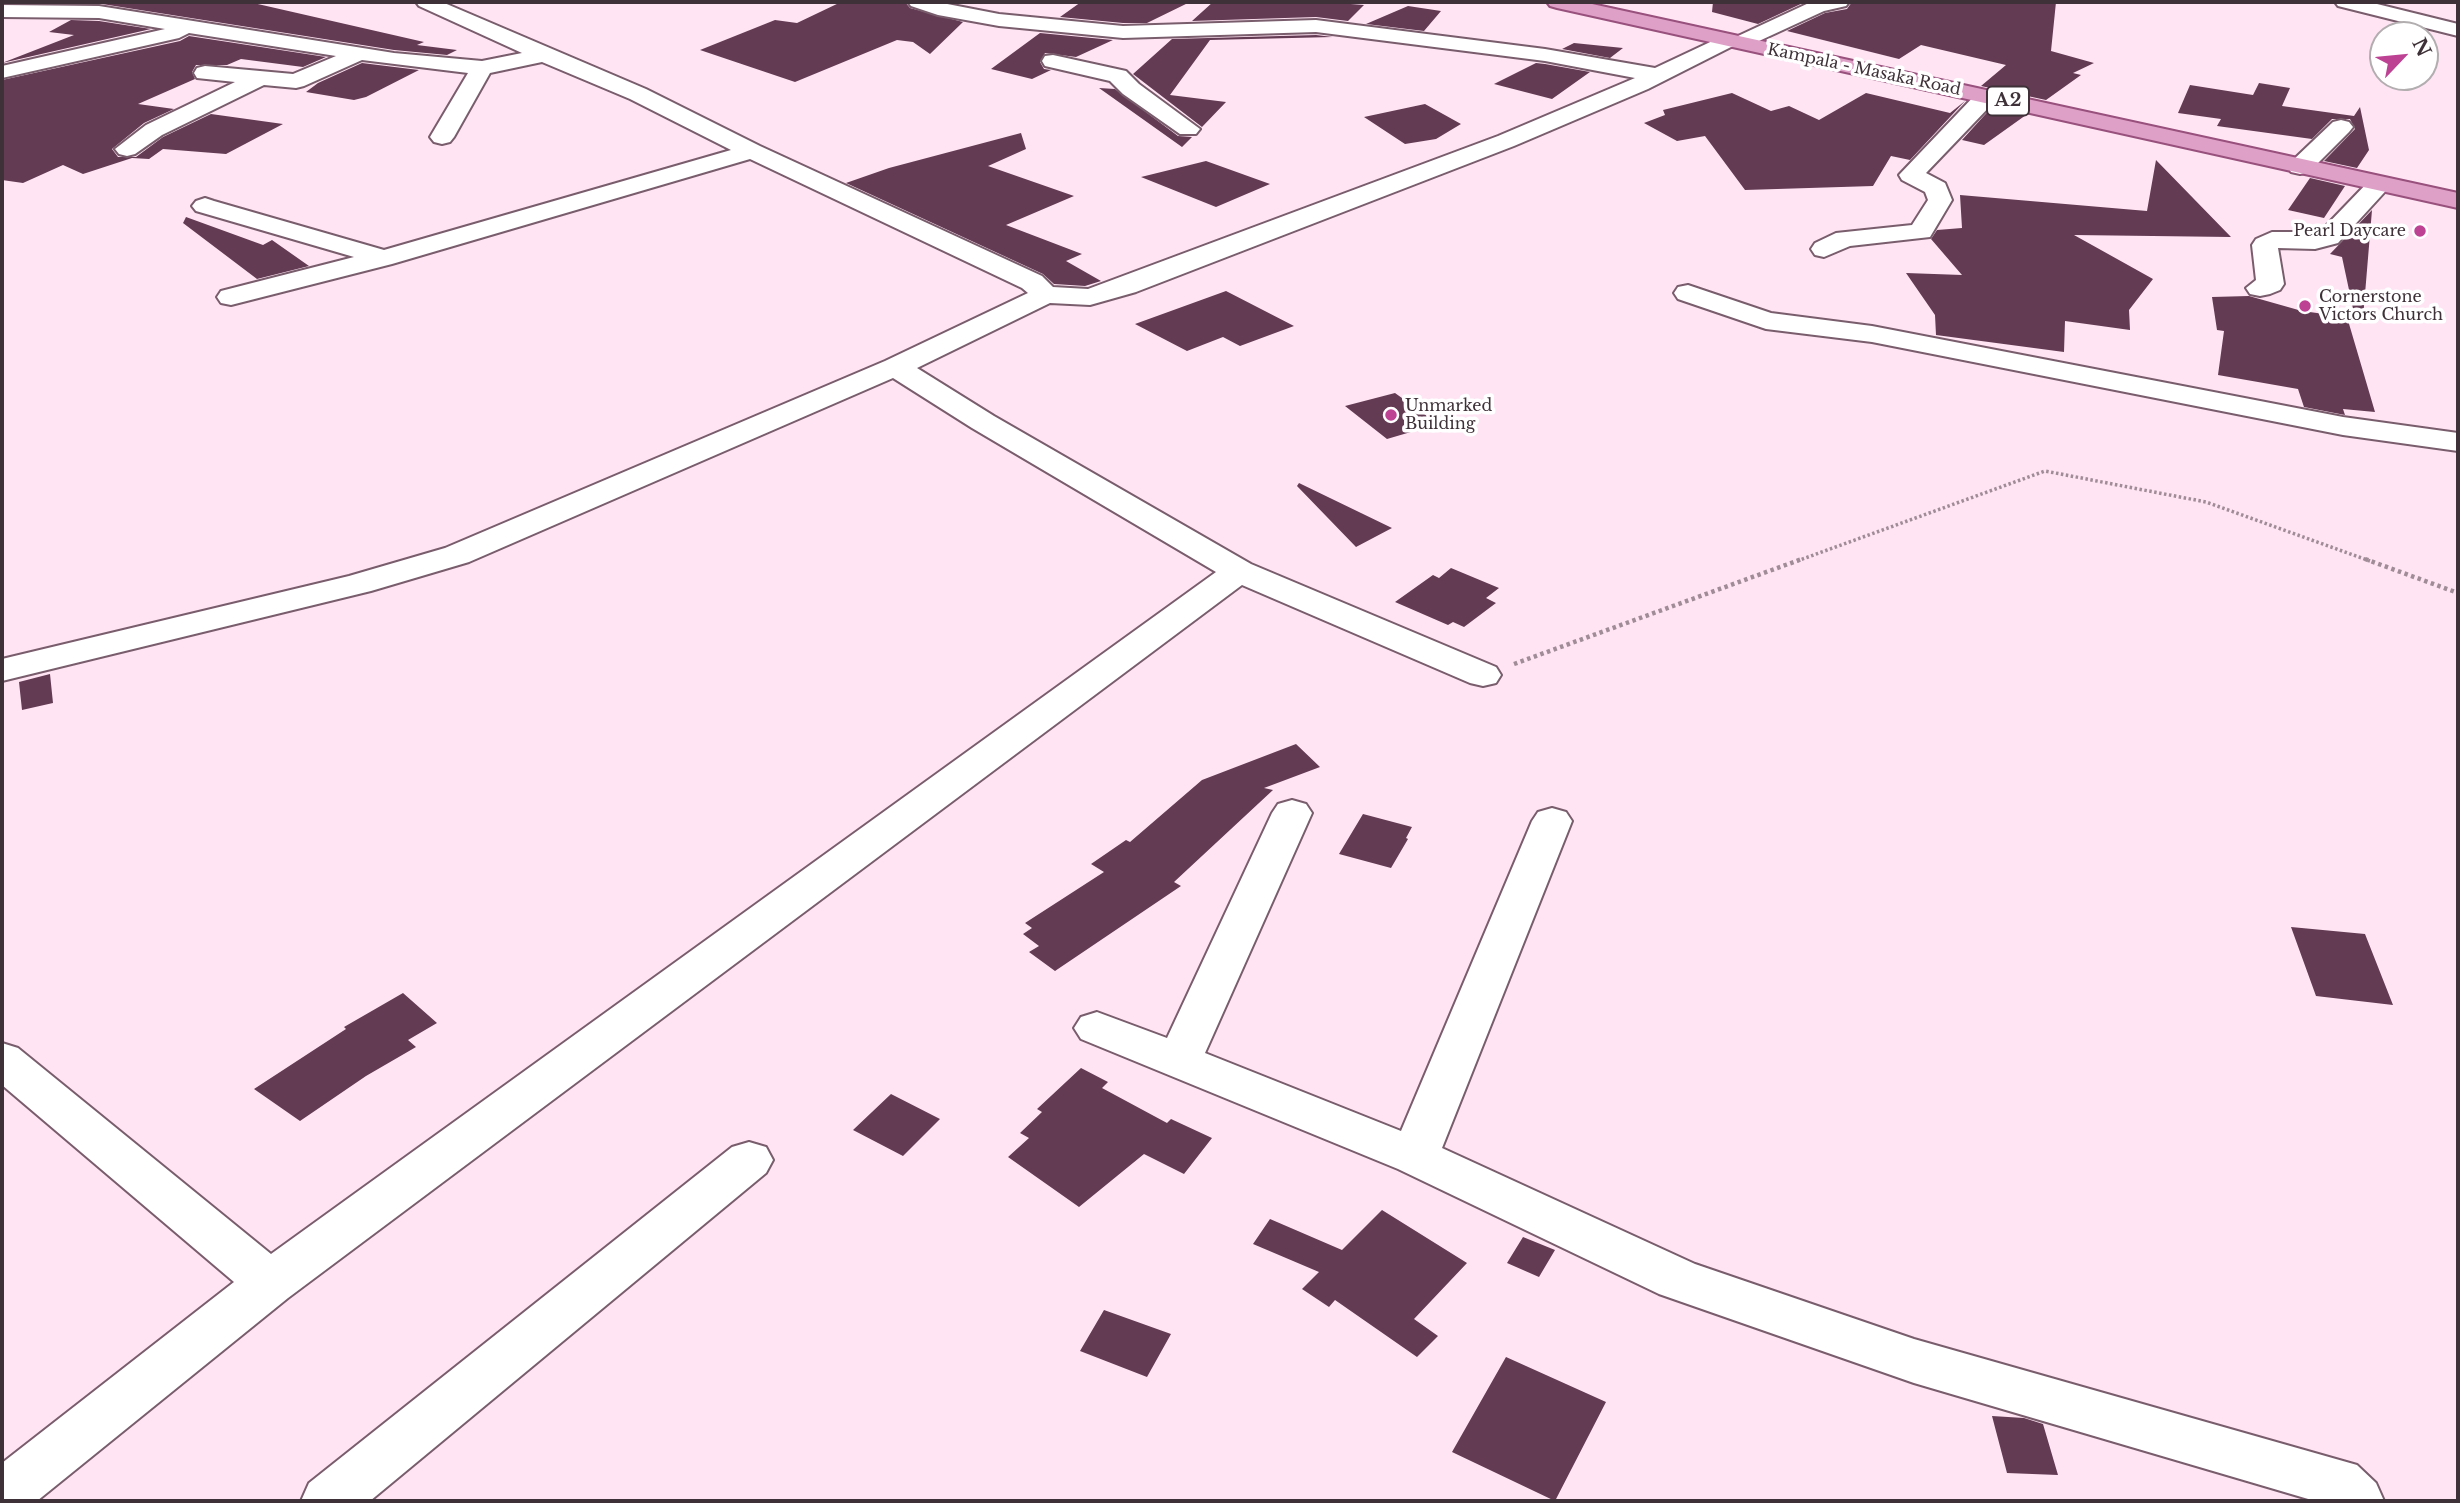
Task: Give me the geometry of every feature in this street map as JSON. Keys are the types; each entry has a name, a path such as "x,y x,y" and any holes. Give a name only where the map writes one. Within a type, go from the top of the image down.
{"main road":[{"name":"Kampala - Masaka Road","path":"1557,2 2458,201"}],"street":[{"path":"127,16 165,2"},
{"path":"426,2 627,89 752,151 1032,282 1046,295"},
{"path":"918,2 945,11 999,20 1123,32 1316,26 1545,55 1656,75"},
{"path":"2,670 359,584 457,555 895,367 1046,295 1090,297 1126,286 1506,141 1818,6 1839,2"},
{"path":"2345,2 2458,30"},
{"path":"2,11 99,12 359,54 482,68 544,55"},
{"path":"2,72 202,27"},
{"path":"1096,29 1053,61 1118,76 1131,89 1188,129"},
{"path":"205,73 296,81 359,54"},
{"path":"442,137 482,68"},
{"path":"127,149 154,130 259,79"},
{"path":"1824,249 1845,239 1921,233 1940,200 1936,188 1911,175 1986,97"},
{"path":"2300,167 2341,127"},
{"path":"231,297 383,258 752,151"},
{"path":"2260,288 2270,284 2265,245 2272,240 2315,241 2329,237 2380,184"},
{"path":"205,206 383,258"},
{"path":"1688,293 1766,321 1872,334 2343,426 2458,442"},
{"path":"895,367 983,422 1238,570 1483,676"},
{"path":"2,1496 270,1283 1238,570"},
{"path":"1179,1061 1292,813"},
{"path":"1415,1156 1552,821"},
{"path":"1097,1028 1415,1156 1677,1279 1914,1361 2337,1483 2356,1501"},
{"path":"2,1060 270,1283"},
{"path":"329,1501 749,1160"}],"path":[{"path":"1483,676 2045,471 2206,502 2458,593"}],"building":[{"path":"249,2 424,42 417,45 457,50 447,55 394,50 102,4"},
{"path":"841,2 905,2 910,8 963,22 930,54 913,42 897,40 795,82 700,50 775,20 797,23"},
{"path":"1081,2 1190,2 1147,23 1060,17"},
{"path":"1213,2 1324,2 1364,5 1348,21 1316,17 1192,21"},
{"path":"1713,2 1805,2 1758,24 1712,12"},
{"path":"1852,2 2056,2 2051,51 2094,63 2073,73 2081,75 2046,100 1981,86 2006,65 1921,45 1899,59 1787,31 1825,13 1847,9"},
{"path":"1408,6 1441,11 1424,31 1366,24"},
{"path":"71,20 99,21 151,29 2,63 74,35 49,32"},
{"path":"1040,33 1113,40 1076,57 1045,53 1040,62 1044,69 1051,70 1032,79 991,69"},
{"path":"1316,35 1333,37 1210,40 1170,95 1226,102 1202,127 1133,74 1172,39"},
{"path":"189,36 326,57 303,67 241,59 227,65 196,65 192,72 195,79 138,104 174,109 144,123 112,149 118,157 136,157 163,137 211,114 283,124 226,154 163,149 149,159 132,158 83,174 63,165 23,183 2,180 2,80 180,41"},
{"path":"1574,43 1623,48 1610,58 1562,49"},
{"path":"362,63 419,70 366,97 354,100 306,92 318,83"},
{"path":"1536,63 1590,72 1552,99 1494,84"},
{"path":"2259,83 2290,88 2282,106 2354,116 2360,107 2369,150 2357,168 2324,161 2355,129 2350,119 2332,119 2312,139 2217,126 2221,119 2178,113 2190,85 2253,95"},
{"path":"1099,88 1115,89 1178,136 1192,137 1182,147"},
{"path":"1732,93 1771,111 1789,106 1819,120 1866,93 1950,113 1965,101 1910,160 1891,156 1873,186 1745,190 1705,136 1677,141 1644,123 1665,115 1663,110"},
{"path":"1425,104 1461,124 1436,139 1405,144 1364,117"},
{"path":"1992,107 2026,115 1984,145 1962,140"},
{"path":"1021,133 1026,149 988,166 1074,196 1006,225 1082,254 1066,261 1101,281 1085,286 1054,284 1043,274 846,183 889,168"},
{"path":"2156,160 2231,237 2074,235 2153,279 2129,310 2130,330 2065,321 2064,352 1936,335 1935,315 1906,273 1962,275 1931,239 1937,230 1962,228 1960,195 2147,211"},
{"path":"1206,161 1270,184 1216,207 1141,177"},
{"path":"2310,178 2345,186 2324,218 2288,210"},
{"path":"2372,210 2363,318 2355,318 2342,257 2330,254"},
{"path":"186,217 263,245 272,240 309,266 257,279 183,223"},
{"path":"1226,291 1294,326 1240,346 1223,337 1187,351 1135,324"},
{"path":"2249,296 2302,311 2347,317 2375,412 2343,409 2345,415 2304,407 2298,389 2218,375 2224,331 2217,330 2212,297"},
{"name":"Unmarked Building","path":"1395,393 1438,424 1387,439 1345,406"},
{"path":"1299,483 1392,528 1356,547 1297,486"},
{"path":"1451,568 1499,588 1486,598 1496,603 1464,627 1453,622 1448,625 1395,602 1433,575 1439,578"},
{"path":"50,674 53,703 22,710 19,682"},
{"path":"1296,744 1320,767 1264,788 1273,790 1174,882 1181,886 1055,971 1029,952 1039,946 1023,934 1032,928 1025,923 1104,872 1091,864 1126,840 1130,842 1202,780"},
{"path":"1363,814 1412,827 1391,868 1339,854"},
{"path":"2291,927 2365,934 2393,1005 2316,996"},
{"path":"403,993 437,1023 408,1040 416,1047 366,1076 300,1121 254,1089 346,1029 344,1027"},
{"path":"1081,1068 1108,1082 1102,1088 1167,1123 1171,1119 1212,1138 1184,1174 1144,1154 1079,1207 1008,1157 1029,1138 1020,1133 1042,1112 1037,1109"},
{"path":"891,1094 940,1119 903,1156 853,1130"},
{"path":"1382,1210 1467,1263 1414,1319 1438,1336 1417,1357 1335,1300 1329,1307 1302,1289 1319,1272 1253,1244 1270,1219 1342,1250"},
{"path":"1523,1237 1555,1250 1539,1277 1507,1263"},
{"path":"1104,1310 1171,1334 1147,1377 1080,1351"},
{"path":"1506,1357 1606,1402 1555,1501 1452,1452"},
{"path":"1992,1416 2024,1418 2043,1424 2058,1475 2007,1473"}],"place":[{"name":"Pearl Daycare","path":"2420,231"},
{"name":"Cornerstone Victors Church","path":"2305,306"},
{"name":"Unmarked Building","path":"1391,415"}]}
